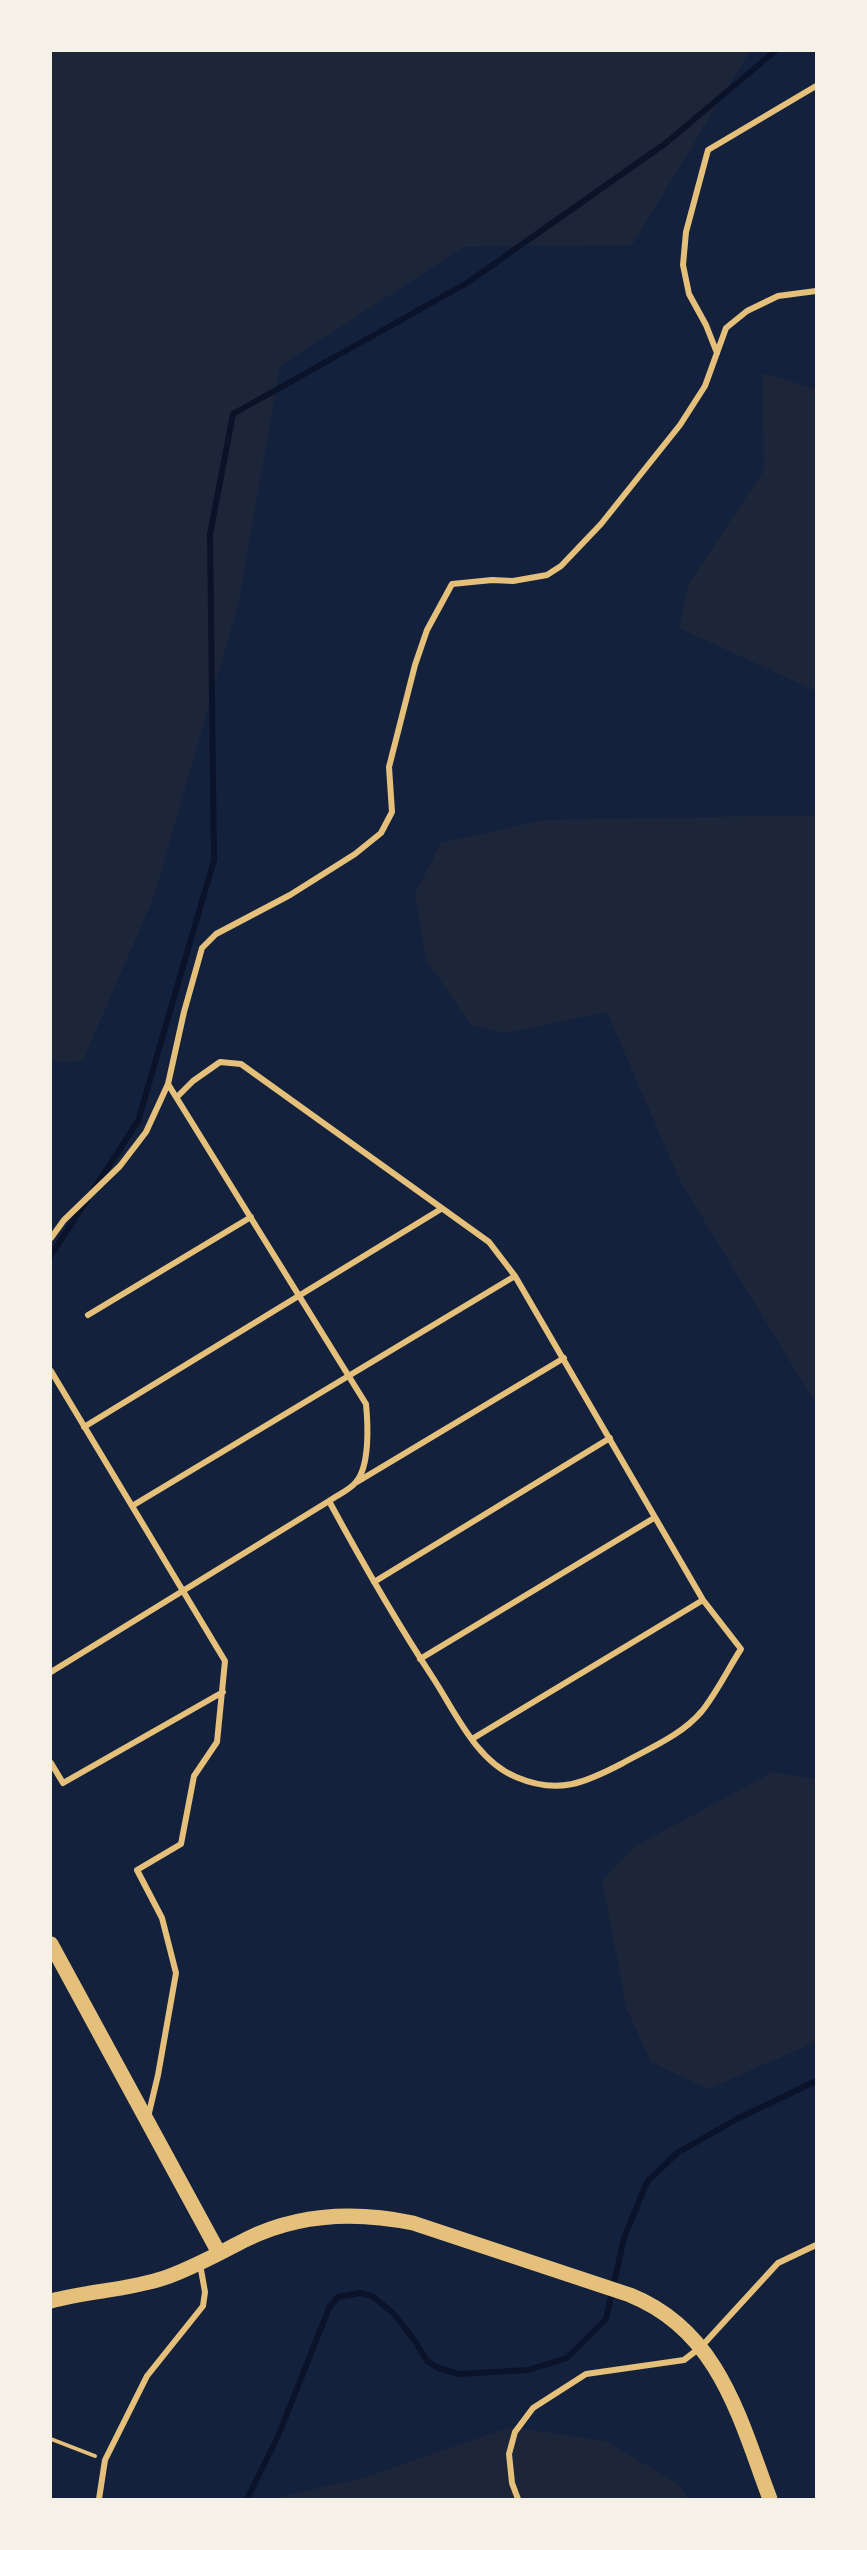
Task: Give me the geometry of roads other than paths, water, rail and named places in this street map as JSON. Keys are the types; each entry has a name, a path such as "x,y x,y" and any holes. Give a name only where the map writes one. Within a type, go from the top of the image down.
{"main road":[{"path":"51,1944 219,2253"},
{"path":"51,2301 161,2279 200,2264 271,2229 310,2218 352,2214 388,2218 454,2236 638,2298 678,2323 701,2347 726,2385 770,2499"}],"street":[{"path":"717,353 706,325 689,294 683,265 686,232 708,150 816,86"},
{"path":"51,1238 79,1205 120,1166 146,1132 168,1084 184,1012 202,948 216,934 290,895 354,854 381,833 392,812 389,767 415,665 427,630 452,584 492,580 513,581 547,575 561,566 600,524 680,425 705,386 726,328 747,311 778,296 816,291"},
{"path":"177,1096 220,1062 241,1064 489,1242 515,1276 703,1600 741,1649 702,1711 676,1734 591,1780 569,1786 546,1786 514,1777 493,1763 472,1739 420,1659 329,1501"},
{"path":"168,1084 366,1404 369,1428 366,1458 357,1482"},
{"path":"84,1427 298,1294 441,1209"},
{"path":"88,1315 251,1217"},
{"path":"132,1506 515,1276"},
{"path":"51,1672 357,1482 564,1358"},
{"path":"51,1371 225,1661 217,1742 194,1776 182,1844 137,1870 162,1918 176,1973 147,2123"},
{"path":"374,1582 610,1438"},
{"path":"420,1659 654,1518"},
{"path":"472,1739 703,1600"},
{"path":"51,1763 63,1783 223,1692"},
{"path":"518,2499 512,2483 509,2454 515,2432 533,2408 586,2374 684,2360 701,2347 778,2263 816,2245"},
{"path":"99,2499 105,2460 147,2376 203,2306 205,2292 200,2264"}],"waterway":[{"path":"94,1189 138,1121 214,860 210,534 233,414 467,283 666,143 775,51"},
{"path":"51,1255 87,1200"},
{"path":"247,2499 279,2434 329,2308 338,2297 360,2293 372,2296 393,2313 427,2361 438,2368 459,2374 528,2370 567,2358 606,2319 624,2238 647,2182 677,2153 737,2119 816,2081"}]}
